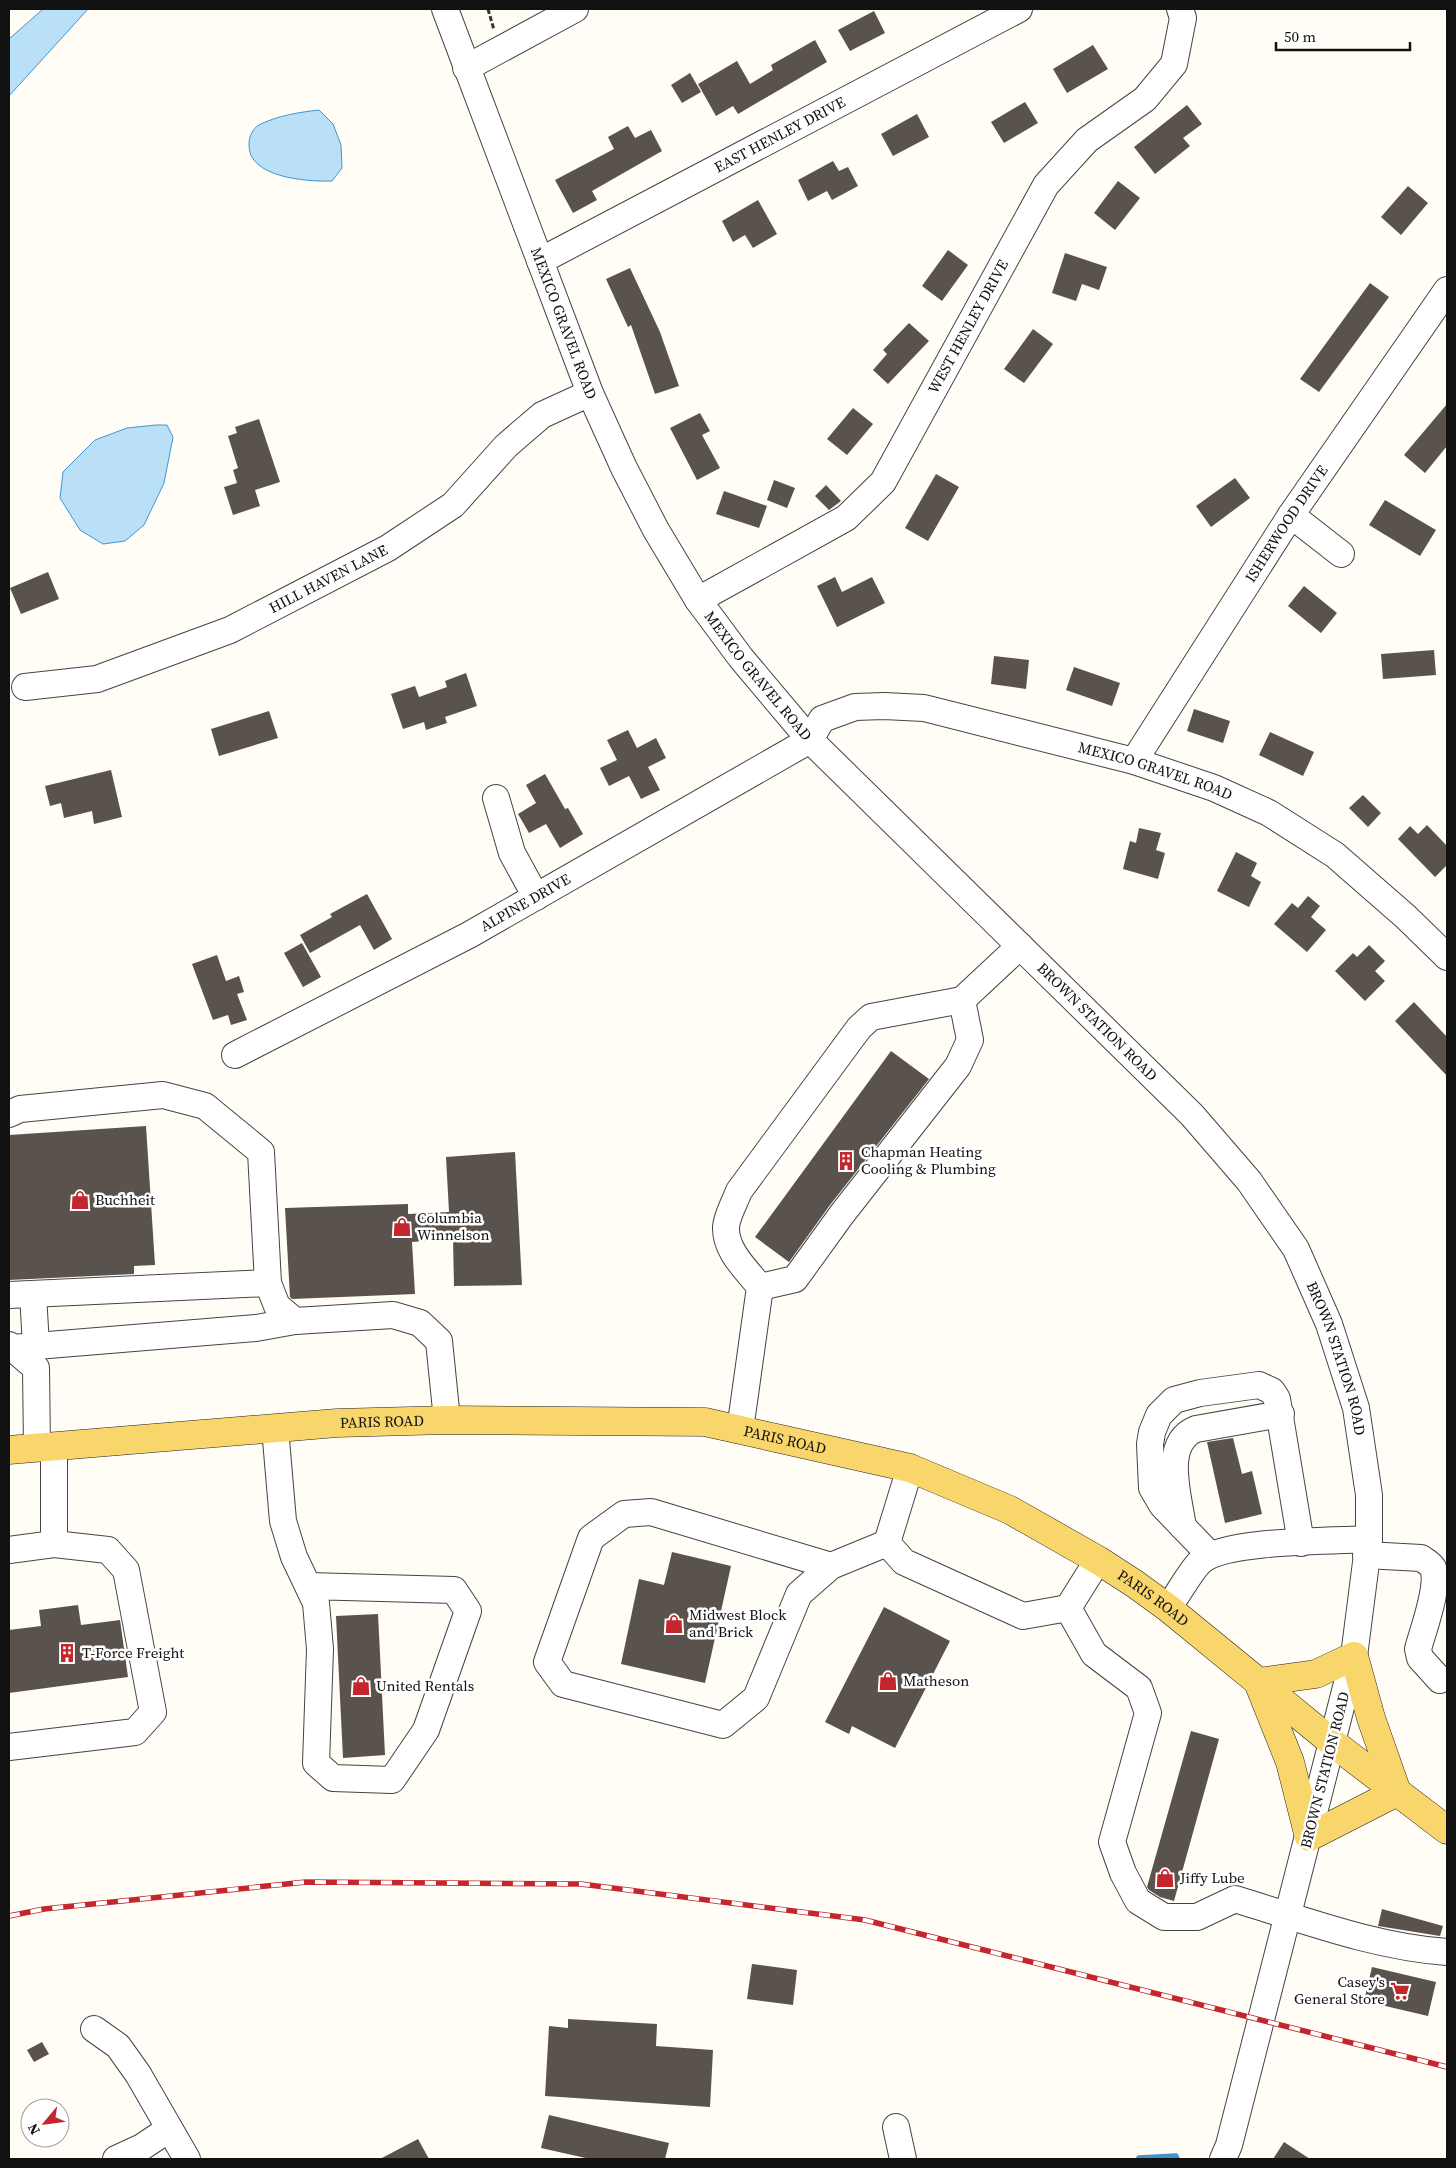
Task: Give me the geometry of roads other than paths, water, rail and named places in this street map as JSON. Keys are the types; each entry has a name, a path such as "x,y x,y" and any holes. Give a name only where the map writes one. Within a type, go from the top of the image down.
{"main road":[{"name":"PARIS ROAD","path":"9,1450 337,1423 447,1420 705,1422 910,1468 1010,1510 1098,1560 1168,1608 1333,1743 1447,1830"},
{"path":"1354,1656 1371,1718 1397,1792 1308,1837 1290,1762 1258,1682 1316,1674 1354,1656"}],"street":[{"name":"MEXICO GRAVEL ROAD","path":"444,9 590,392 624,468 651,521 698,600 741,658 810,740 822,719 855,707 924,708 1134,761 1214,788 1269,813 1335,854 1406,916 1447,957"},
{"path":"466,68 575,9"},
{"name":"EAST HENLEY DRIVE","path":"540,261 1019,9"},
{"name":"WEST HENLEY DRIVE","path":"698,600 846,518 883,482 1046,185 1087,140 1144,99 1174,64 1183,18 1180,9"},
{"name":"ISHERWOOD DRIVE","path":"1134,761 1291,515 1447,290"},
{"name":"HILL HAVEN LANE","path":"25,687 97,679 230,630 388,548 453,505 506,446 542,415 590,392"},
{"path":"1291,515 1342,554"},
{"name":"ALPINE DRIVE","path":"235,1055 468,935 810,740"},
{"name":"BROWN STATION ROAD","path":"810,740 1192,1115 1249,1180 1296,1249 1329,1324 1356,1408 1369,1495 1367,1547 1354,1656 1229,2145 1223,2159"},
{"path":"496,798 512,853 536,896"},
{"path":"740,1430 760,1287 731,1250 727,1238 728,1218 739,1190 859,1028 871,1017 962,1000 1020,946"},
{"path":"760,1287 795,1279 842,1214 958,1066 970,1040 962,1000"},
{"path":"9,1114 20,1109 163,1095 205,1106 262,1152 268,1284 277,1306 295,1321"},
{"path":"54,1544 36,1368 19,1347 21,1294 268,1284"},
{"path":"19,1347 256,1328 295,1321 393,1315 420,1323 438,1341 447,1420"},
{"path":"1210,1555 1156,1496 1150,1479 1152,1432 1159,1416 1166,1407 1183,1396 1259,1385 1272,1391 1277,1398 1301,1543"},
{"path":"1183,1527 1175,1460 1177,1447 1184,1436 1196,1429 1280,1414"},
{"path":"275,1428 283,1522 294,1557 316,1603 320,1649 316,1763 333,1778 392,1780 426,1730 468,1611 454,1590 308,1586"},
{"path":"887,1543 910,1468"},
{"path":"831,1566 651,1512 624,1514 591,1538 547,1662 563,1684 724,1725 756,1698 799,1594 831,1566 887,1543"},
{"path":"887,1543 904,1562 1023,1616 1068,1608 1098,1560"},
{"path":"1168,1608 1200,1561 1210,1555 1243,1546 1301,1543 1367,1547 1420,1558 1428,1562 1433,1568 1435,1585 1418,1649 1420,1658 1440,1680"},
{"path":"9,1550 54,1544 108,1550 126,1570 153,1712 135,1732 9,1747"},
{"path":"1068,1608 1094,1654 1139,1688 1148,1713 1112,1842 1123,1873 1138,1901 1164,1917 1198,1917 1235,1900 1418,1950 1447,1952"},
{"path":"94,2029 118,2046 138,2074 187,2159"},
{"path":"896,2128 903,2159"},
{"path":"116,2159 142,2147 169,2129"}],"water":[{"path":"43,9 88,9 9,96 9,39"},
{"path":"319,110 333,124 341,145 342,168 332,181 295,179 281,176 268,171 258,164 251,155 249,144 251,133 257,127 280,117"},
{"path":"167,425 173,437 164,483 144,525 125,541 103,544 80,530 60,498 63,472 95,440 127,428"}],"waterway":[{"path":"1139,2158 1176,2156 1177,2159"}],"railway":[{"path":"9,1916 44,1909 306,1882 581,1884 865,1920 1447,2067"}],"place":[{"name":"Chapman Heating Cooling & Plumbing","path":"846,1161"},
{"name":"Buchheit","path":"80,1200"},
{"name":"Columbia Winnelson","path":"402,1227"},
{"name":"Midwest Block and Brick","path":"674,1624"},
{"name":"T-Force Freight","path":"67,1653"},
{"name":"Matheson","path":"888,1681"},
{"name":"United Rentals","path":"361,1686"},
{"name":"Jiffy Lube","path":"1165,1878"},
{"name":"Casey's General Store","path":"1400,1991"}]}
